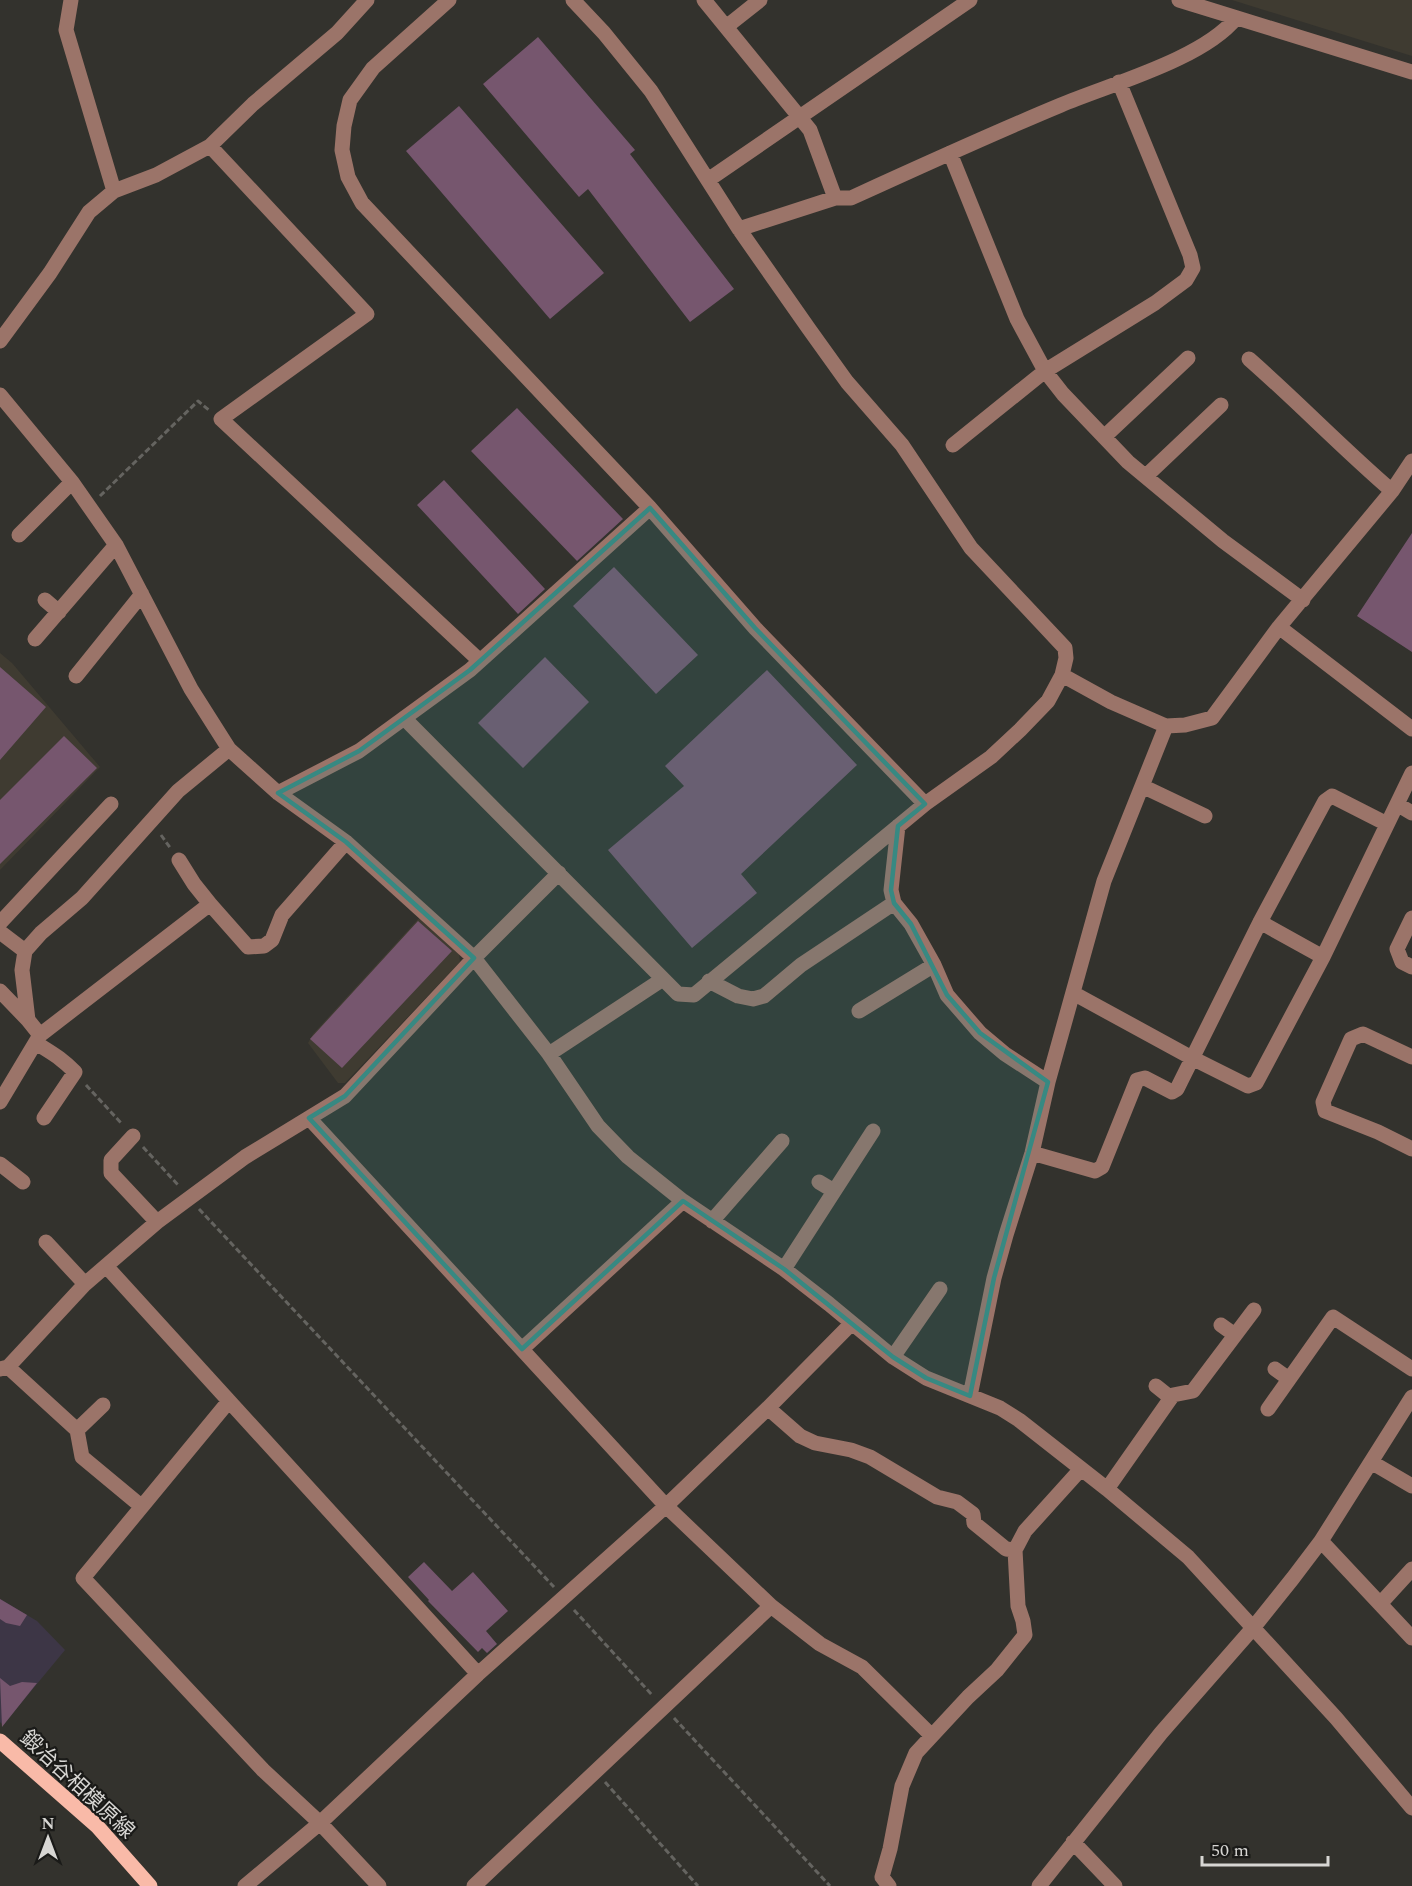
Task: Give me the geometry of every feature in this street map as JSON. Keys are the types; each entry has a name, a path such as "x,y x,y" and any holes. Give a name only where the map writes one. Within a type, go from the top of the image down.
{"main road":[{"name":"鍛冶谷相模原線","path":"0,1741 97,1826 150,1886"}],"street":[{"path":"71,0 66,30 114,191"},
{"path":"0,341 50,273 89,212 114,191 156,175 210,146 253,104 337,33 367,0"},
{"path":"449,0 373,68 350,100 344,126 342,150 348,177 362,203 650,508 755,628 925,804"},
{"path":"404,718 560,873 663,980 678,994 694,995 925,804 991,757 1048,701 1062,675 1066,658 1065,648 971,548 902,445 847,382 739,229 651,91 604,33 573,0"},
{"path":"704,0 810,130 835,198"},
{"path":"726,27 760,0"},
{"path":"708,180 970,0"},
{"path":"1179,0 1412,72"},
{"path":"739,229 835,198 851,198 950,153 1160,66 1210,42 1227,29 1236,18"},
{"path":"953,445 1045,371 1155,303 1186,280 1193,268 1190,255 1119,82"},
{"path":"210,146 367,314 221,419 480,661"},
{"path":"950,153 1017,319 1045,371 1063,394 1146,476 1223,541 1303,600"},
{"path":"1104,437 1188,358"},
{"path":"1248,359 1392,491"},
{"path":"0,395 72,482 116,545 191,689 229,749 278,793 346,842 474,958 549,1054 598,1126 628,1157 683,1201 784,1269 893,1357 926,1378 1000,1408 1019,1420 1107,1489 1188,1557 1336,1718 1412,1808"},
{"path":"1146,476 1221,405"},
{"path":"1062,675 1111,702 1166,726 1185,725 1212,718 1279,627 1392,491 1412,461"},
{"path":"19,535 72,482"},
{"path":"278,793 359,751 480,661 650,508"},
{"path":"35,639 116,545"},
{"path":"76,676 142,594"},
{"path":"45,600 59,612"},
{"path":"1279,627 1412,729"},
{"path":"970,1396 1000,1257 1032,1153 1048,1082 1104,881 1166,726"},
{"path":"28,1020 22,970 26,951 41,933 82,898 178,791 229,749"},
{"path":"1072,993 1248,1086 1256,1083 1323,957 1412,773"},
{"path":"1142,786 1205,816"},
{"path":"1032,1153 1095,1172 1102,1167 1137,1080 1145,1078 1172,1092 1177,1089 1260,922 1325,801 1332,796 1387,825"},
{"path":"0,923 111,804"},
{"path":"1397,804 1412,813"},
{"path":"898,826 891,890 894,903 911,924 934,964 947,995 980,1033 1005,1054 1048,1082"},
{"path":"179,860 194,884 248,947 264,946 272,940 282,915 346,842"},
{"path":"141,1506 82,1457 77,1430 4,1368 85,1284 157,1222 245,1157 345,1096 474,958 560,873"},
{"path":"710,981 738,996 753,999 764,996 801,965 894,903"},
{"path":"0,1102 38,1039 210,904"},
{"path":"1412,918 1397,949 1402,962 1412,967"},
{"path":"1260,922 1323,957"},
{"path":"0,932 26,951"},
{"path":"860,1011 934,964"},
{"path":"549,1054 663,980"},
{"path":"0,991 28,1020 38,1039 53,1054 59,1055 75,1072 44,1118"},
{"path":"1412,1057 1362,1034 1351,1039 1323,1102 1325,1111 1378,1132 1412,1149"},
{"path":"309,1118 666,1506 771,1606 820,1644 862,1667 931,1735"},
{"path":"784,1269 873,1131"},
{"path":"133,1136 111,1160 111,1173 157,1222"},
{"path":"712,1221 778,1146 786,1161"},
{"path":"0,1164 23,1182"},
{"path":"819,1182 834,1191"},
{"path":"522,1349 683,1201"},
{"path":"46,1242 85,1284"},
{"path":"106,1266 478,1674"},
{"path":"893,1357 940,1289"},
{"path":"1107,1489 1173,1395 1193,1391 1254,1310"},
{"path":"925,1311 939,1320"},
{"path":"1268,1409 1333,1317 1412,1369"},
{"path":"245,1886 320,1823 478,1674 666,1506 852,1323"},
{"path":"1221,1325 1235,1335"},
{"path":"1275,1369 1289,1379"},
{"path":"1156,1386 1171,1398"},
{"path":"1040,1886 1161,1733 1253,1628 1321,1541 1412,1397"},
{"path":"229,1401 83,1578 263,1770 320,1823 380,1886"},
{"path":"77,1430 103,1405"},
{"path":"768,1408 800,1436 814,1443 851,1450 870,1457 937,1497 957,1502 973,1514 974,1523 1006,1549 1015,1550"},
{"path":"1371,1462 1412,1486"},
{"path":"889,1886 882,1877 890,1849 902,1786 916,1753 931,1735 997,1670 1025,1635 1017,1606 1015,1550 1025,1531 1081,1469"},
{"path":"1321,1541 1412,1638"},
{"path":"1380,1604 1412,1569"},
{"path":"474,1886 771,1606"},
{"path":"1074,1842 1115,1886"}],"path":[{"path":"90,506 198,401 221,419"},
{"path":"151,821 179,860"},
{"path":"189,1198 830,1886"},
{"path":"596,1772 698,1886"}],"highlighted area":[{"path":"650,508 755,628 925,804 898,826 891,890 894,903 911,924 947,995 980,1033 1048,1082 994,1278 970,1396 926,1378 893,1357 784,1269 683,1201 522,1349 309,1118 345,1096 474,958 346,842 278,793 359,751 470,670"}],"shaded area":[{"path":"1232,0 1412,0 1412,56"},
{"path":"0,653 12,663 100,767 0,870"},
{"path":"420,917 459,953 460,962 345,1083 338,1083 308,1043 313,1034"},
{"path":"0,1599 37,1621 65,1650 3,1725 0,1722"}],"building":[{"path":"538,37 635,150 630,154 734,289 690,322 588,189 579,197 483,84"},
{"path":"459,106 604,273 550,319 406,151"},
{"path":"517,408 623,519 577,561 471,451"},
{"path":"444,480 545,589 518,614 417,505"},
{"path":"1412,533 1412,652 1357,616"},
{"path":"614,567 698,655 656,694 573,606"},
{"path":"545,657 589,702 523,768 478,723"},
{"path":"0,667 46,707 0,760"},
{"path":"767,670 857,765 741,874 757,893 692,948 608,850 684,786 665,766"},
{"path":"64,736 97,768 0,864 0,800"},
{"path":"418,921 452,951 342,1068 310,1039"},
{"path":"424,1562 452,1591 473,1572 508,1611 486,1631 497,1644 487,1653 482,1648 478,1652 408,1577"},
{"path":"0,1599 27,1615 20,1626 0,1619"},
{"path":"0,1678 10,1686 22,1682 37,1683 2,1727"}]}
